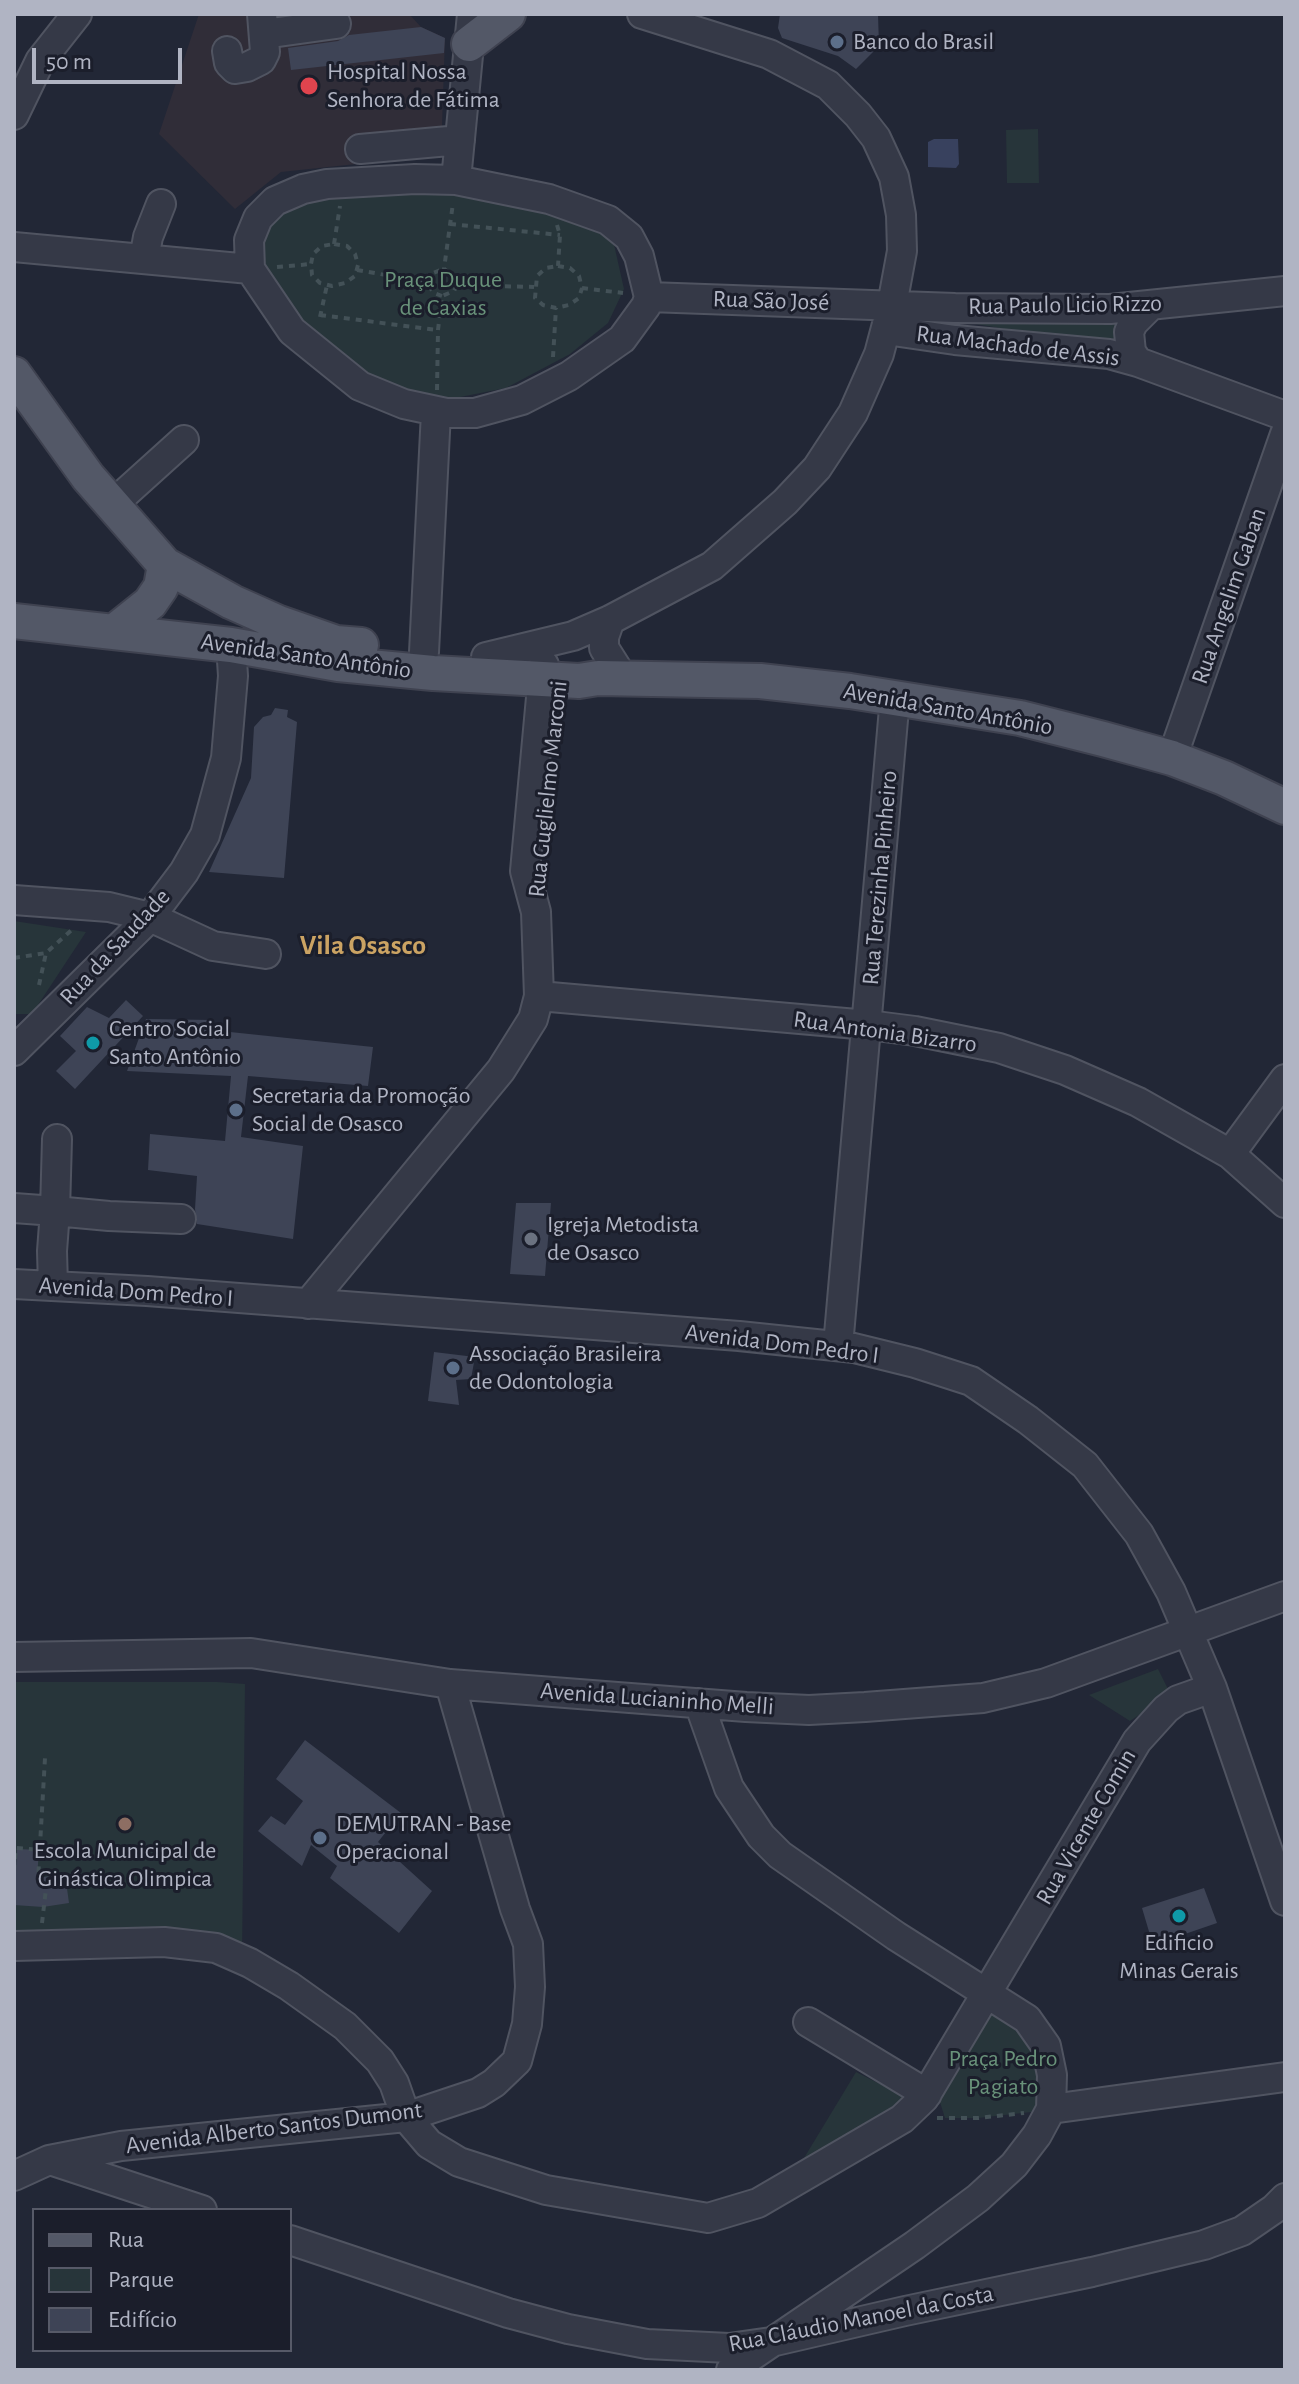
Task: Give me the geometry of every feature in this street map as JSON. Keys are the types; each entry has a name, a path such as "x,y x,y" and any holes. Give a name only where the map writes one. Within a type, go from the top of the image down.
{"main road":[{"path":"469,23 508,14"},
{"path":"14,374 88,477 231,645"},
{"path":"115,631 150,603 161,587 165,565"},
{"name":"Avenida Santo Antônio","path":"165,565 232,602 336,643 486,657 551,673"},
{"name":"Avenida Santo Antônio","path":"14,621 231,645 338,664 551,673 581,670 610,678 760,681 895,697 1020,718 1172,758 1285,807"}],"street":[{"path":"14,115 40,61 77,14"},
{"path":"486,657 573,636 712,566 785,502 817,468 853,413 879,354 889,318 902,251 901,215 894,177 876,138 858,115 828,85 769,54 642,14"},
{"path":"456,180 469,23"},
{"path":"227,51 229,63 235,69 247,67 261,60 265,52 263,24 336,24"},
{"path":"360,149 460,140"},
{"path":"456,180 549,199 608,220 629,237 639,256 649,297 633,327 622,339 569,376 522,400 475,413 436,412 404,404 360,386 292,331 250,269 249,240 258,218 275,201 303,189 343,183 456,180"},
{"path":"144,259 148,237 161,204"},
{"path":"14,247 250,269"},
{"name":"Rua Paulo Licio Rizzo","path":"889,318 955,308 1110,309 1285,291"},
{"name":"Rua São José","path":"649,297 889,318"},
{"path":"1138,362 1131,352 1129,332 1133,323 1150,306"},
{"path":"955,308 946,322 955,340"},
{"path":"1109,354 1118,350 1126,332 1124,323 1110,309"},
{"name":"Rua Machado de Assis","path":"889,318 955,340 1109,354 1285,416"},
{"path":"424,652 436,412"},
{"name":"Rua Angelim Gaban","path":"1172,758 1285,434"},
{"path":"112,505 184,440"},
{"path":"610,620 604,637 610,678"},
{"name":"Rua da Saudade","path":"14,1051 150,917 184,872 205,835 226,758 233,676 231,645"},
{"name":"Rua Guglielmo Marconi","path":"308,1304 501,1070 533,1019 539,996 536,912 525,871 551,673"},
{"name":"Rua Terezinha Pinheiro","path":"838,1346 895,697"},
{"path":"14,900 100,906 150,917 213,946 266,954"},
{"name":"Rua Antonia Bizarro","path":"539,996 868,1025 999,1048 1065,1070 1138,1102 1230,1154 1285,1203"},
{"path":"1230,1154 1285,1079"},
{"path":"53,1286 57,1139"},
{"path":"14,1208 181,1219"},
{"name":"Avenida Dom Pedro I","path":"14,1284 739,1336 838,1346 915,1363 971,1381 1028,1420 1085,1465 1139,1534 1189,1631 1212,1688 1285,1901"},
{"name":"Avenida Lucianinho Melli","path":"14,1657 251,1653 450,1684 809,1710 983,1698 1046,1683 1285,1596"},
{"name":"Avenida Alberto Santos Dumont","path":"14,2176 49,2160 121,2146 406,2117 478,2093 494,2083 517,2061 527,2024 530,1987 528,1944 450,1684"},
{"name":"Rua Vicente Comin","path":"406,2117 429,2144 459,2162 546,2190 708,2218 758,2203 902,2119 927,2094 1137,1741 1178,1700 1212,1688"},
{"path":"699,1703 729,1788 761,1836 799,1869 896,1936 1027,2019 1046,2046 1052,2075 1051,2109 1037,2135 1014,2165 978,2198 915,2245 731,2370"},
{"path":"26,1946 164,1942 216,1948 250,1963 345,2026 380,2061 394,2083 406,2117"},
{"path":"808,2022 927,2094"},
{"path":"1051,2109 1285,2077"},
{"path":"49,2160 196,2208"},
{"name":"Rua Cláudio Manoel da Costa","path":"292,2241 508,2313 581,2332 647,2344 729,2348 771,2342 1204,2245 1242,2231 1285,2198"}],"path":[{"path":"444,269 456,180"},
{"path":"334,244 343,183"},
{"path":"549,199 560,235 558,266"},
{"path":"450,224 560,235"},
{"path":"334,244 347,246 355,254 357,270 355,276 345,283 327,285 312,275 311,264 313,254 322,246 334,244"},
{"path":"250,269 311,264"},
{"path":"558,266 570,268 579,276 582,288 579,298 569,305 556,308 543,305 535,298 534,287 537,276 546,268 558,266"},
{"path":"426,282 428,275 444,269"},
{"path":"357,270 426,282 434,293 442,296 454,291 457,285 456,277 444,269"},
{"path":"311,348 327,285"},
{"path":"457,285 534,287"},
{"path":"582,288 649,297"},
{"path":"436,412 442,296"},
{"path":"551,386 556,308"},
{"path":"320,315 438,330"},
{"path":"14,958 46,953 100,906"},
{"path":"39,985 46,953"},
{"path":"26,1946 47,1880 38,1880 45,1758"},
{"path":"14,1871 16,1848 41,1850"},
{"path":"902,2119 978,2118 1051,2109"}],"shaded area":[{"name":"Hospital Nossa Senhora de Fátima","path":"199,14 409,14 421,27 445,38 441,155 281,172 235,209 159,134"}],"green space":[{"path":"1038,129 1039,183 1007,183 1006,130"},
{"name":"Praça Duque de Caxias","path":"487,190 596,220 613,240 624,289 608,323 570,354 506,388 445,400 408,395 366,377 303,328 263,266 261,240 271,215 300,195"},
{"path":"1106,315 1120,328 1119,338 1107,347 959,321"},
{"path":"14,921 86,932 32,1014 14,1014"},
{"path":"1158,1669 1168,1689 1163,1699 1130,1721 1089,1695"},
{"path":"14,1682 245,1684 242,1958 14,1944"},
{"name":"Praça Pedro Pagiato","path":"991,2013 1019,2024 1038,2046 1049,2110 978,2118 945,2118 938,2096"},
{"path":"856,2072 916,2102 801,2163 844,2092"}],"water":[{"path":"958,139 959,164 956,168 928,167 928,142"}],"building":[{"name":"Banco do Brasil","path":"780,14 878,14 879,46 856,69 838,56 782,38 778,28"},
{"name":"Hospital Nossa Senhora de Fátima","path":"421,27 445,38 444,53 291,70 288,48 338,41 349,35"},
{"path":"275,708 288,710 287,717 297,722 284,878 209,872 251,778 254,727 263,717 271,715"},
{"name":"Centro Social Santo Antônio","path":"126,1000 143,1016 75,1089 56,1071 76,1051 60,1036 87,1007 109,1018"},
{"name":"Secretaria da Promoção Social de Osasco","path":"146,1019 212,1020 211,1030 373,1047 368,1086 248,1076 241,1137 303,1146 293,1239 197,1224 197,1176 148,1170 150,1134 225,1141 231,1076 127,1071"},
{"name":"Igreja Metodista de Osasco","path":"516,1203 551,1203 545,1276 510,1274"},
{"name":"Associação Brasileira de Odontologia","path":"434,1352 475,1357 471,1379 456,1380 459,1405 428,1401"},
{"name":"DEMUTRAN - Base Operacional","path":"305,1740 401,1813 378,1842 432,1891 399,1933 330,1878 337,1866 311,1845 302,1866 258,1831 271,1816 285,1825 303,1801 276,1779"},
{"path":"17,1849 39,1850 37,1878 65,1874 69,1903 43,1907 14,1905"},
{"name":"Edificio Minas Gerais","path":"1204,1888 1217,1923 1153,1945 1142,1908"}],"place":[{"name":"Banco do Brasil","path":"837,42"},
{"name":"Hospital Nossa Senhora de Fátima","path":"309,86"},
{"name":"Centro Social Santo Antônio","path":"93,1043"},
{"name":"Secretaria da Promoção Social de Osasco","path":"236,1110"},
{"name":"Igreja Metodista de Osasco","path":"531,1239"},
{"name":"Associação Brasileira de Odontologia","path":"453,1368"},
{"name":"Escola Municipal de Ginástica Olimpica","path":"125,1824"},
{"name":"DEMUTRAN - Base Operacional","path":"320,1838"},
{"name":"Edificio Minas Gerais","path":"1179,1916"}],"district":[{"name":"Vila Osasco","path":"363,946"}]}
